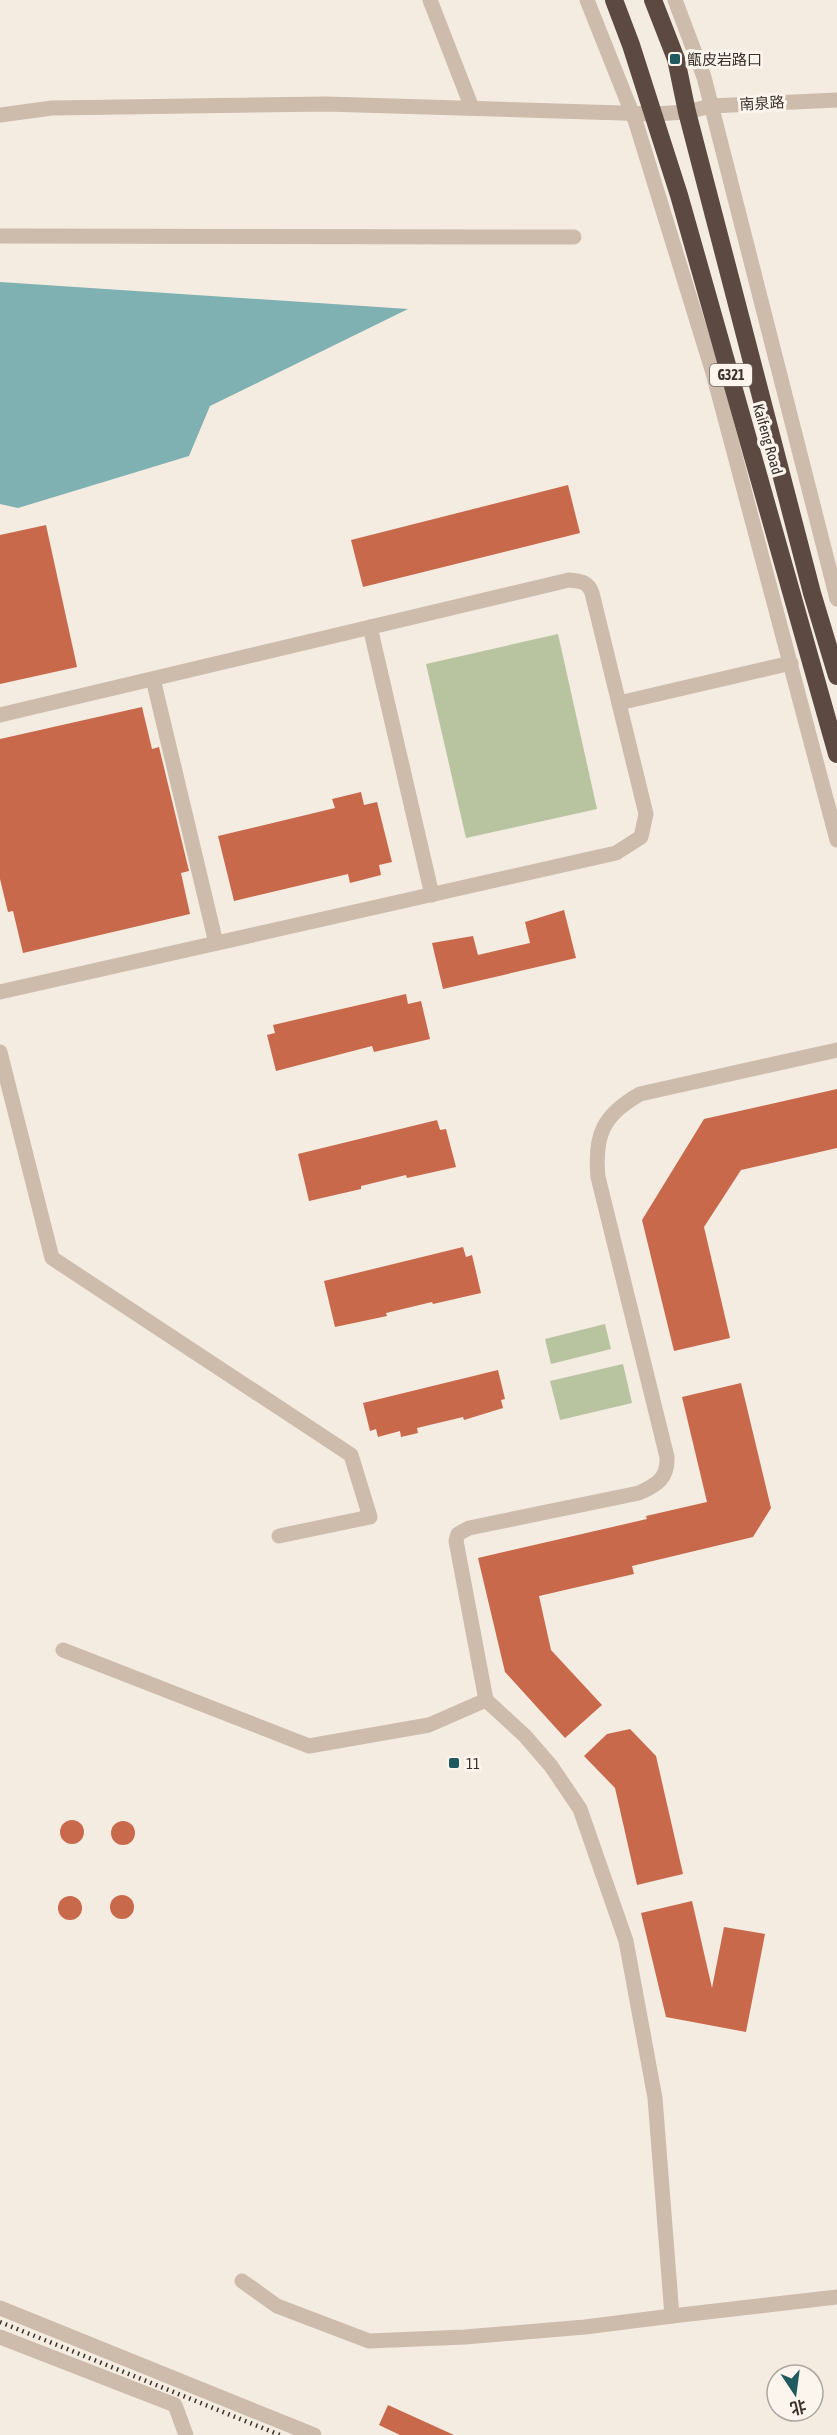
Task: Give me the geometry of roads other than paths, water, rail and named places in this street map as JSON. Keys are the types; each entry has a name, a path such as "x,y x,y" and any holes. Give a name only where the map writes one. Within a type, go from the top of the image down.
{"highway":[{"name":"Kaifeng Road","path":"614,0 654,114 837,754"},
{"name":"Kaifeng Road","path":"653,0 676,59 687,112 812,594 837,676"}],"street":[{"path":"430,0 472,108"},
{"path":"587,0 632,113 713,373 837,840"},
{"path":"675,0 693,43 711,106 837,599"},
{"name":"南泉路","path":"0,115 52,108 326,104 654,114 687,112 711,106 837,100"},
{"path":"0,236 574,237"},
{"path":"0,715 569,580 580,581 591,588 646,814 644,832 638,841 616,853 0,992"},
{"path":"370,627 432,895"},
{"path":"619,703 791,663"},
{"path":"153,679 216,943"},
{"path":"672,2316 655,2098 626,1941 580,1809 551,1766 486,1700 457,1544 458,1534 469,1528 639,1493 659,1483 666,1473 667,1457 598,1177 597,1152 603,1126 616,1109 640,1094 837,1050"},
{"path":"0,1052 52,1258 351,1455 370,1517 279,1536"},
{"path":"63,1650 309,1746 429,1725 486,1700"},
{"path":"242,2281 277,2306 369,2341 585,2327 837,2297"},
{"path":"0,2308 314,2435"},
{"path":"0,2337 175,2405 186,2435"}],"water":[{"path":"0,282 408,309 210,406 189,456 18,508 0,504"}],"railway":[{"path":"0,2322 280,2435"}],"place":[{"name":"甑皮岩路口","path":"675,59"},
{"name":"11","path":"454,1763"}]}
